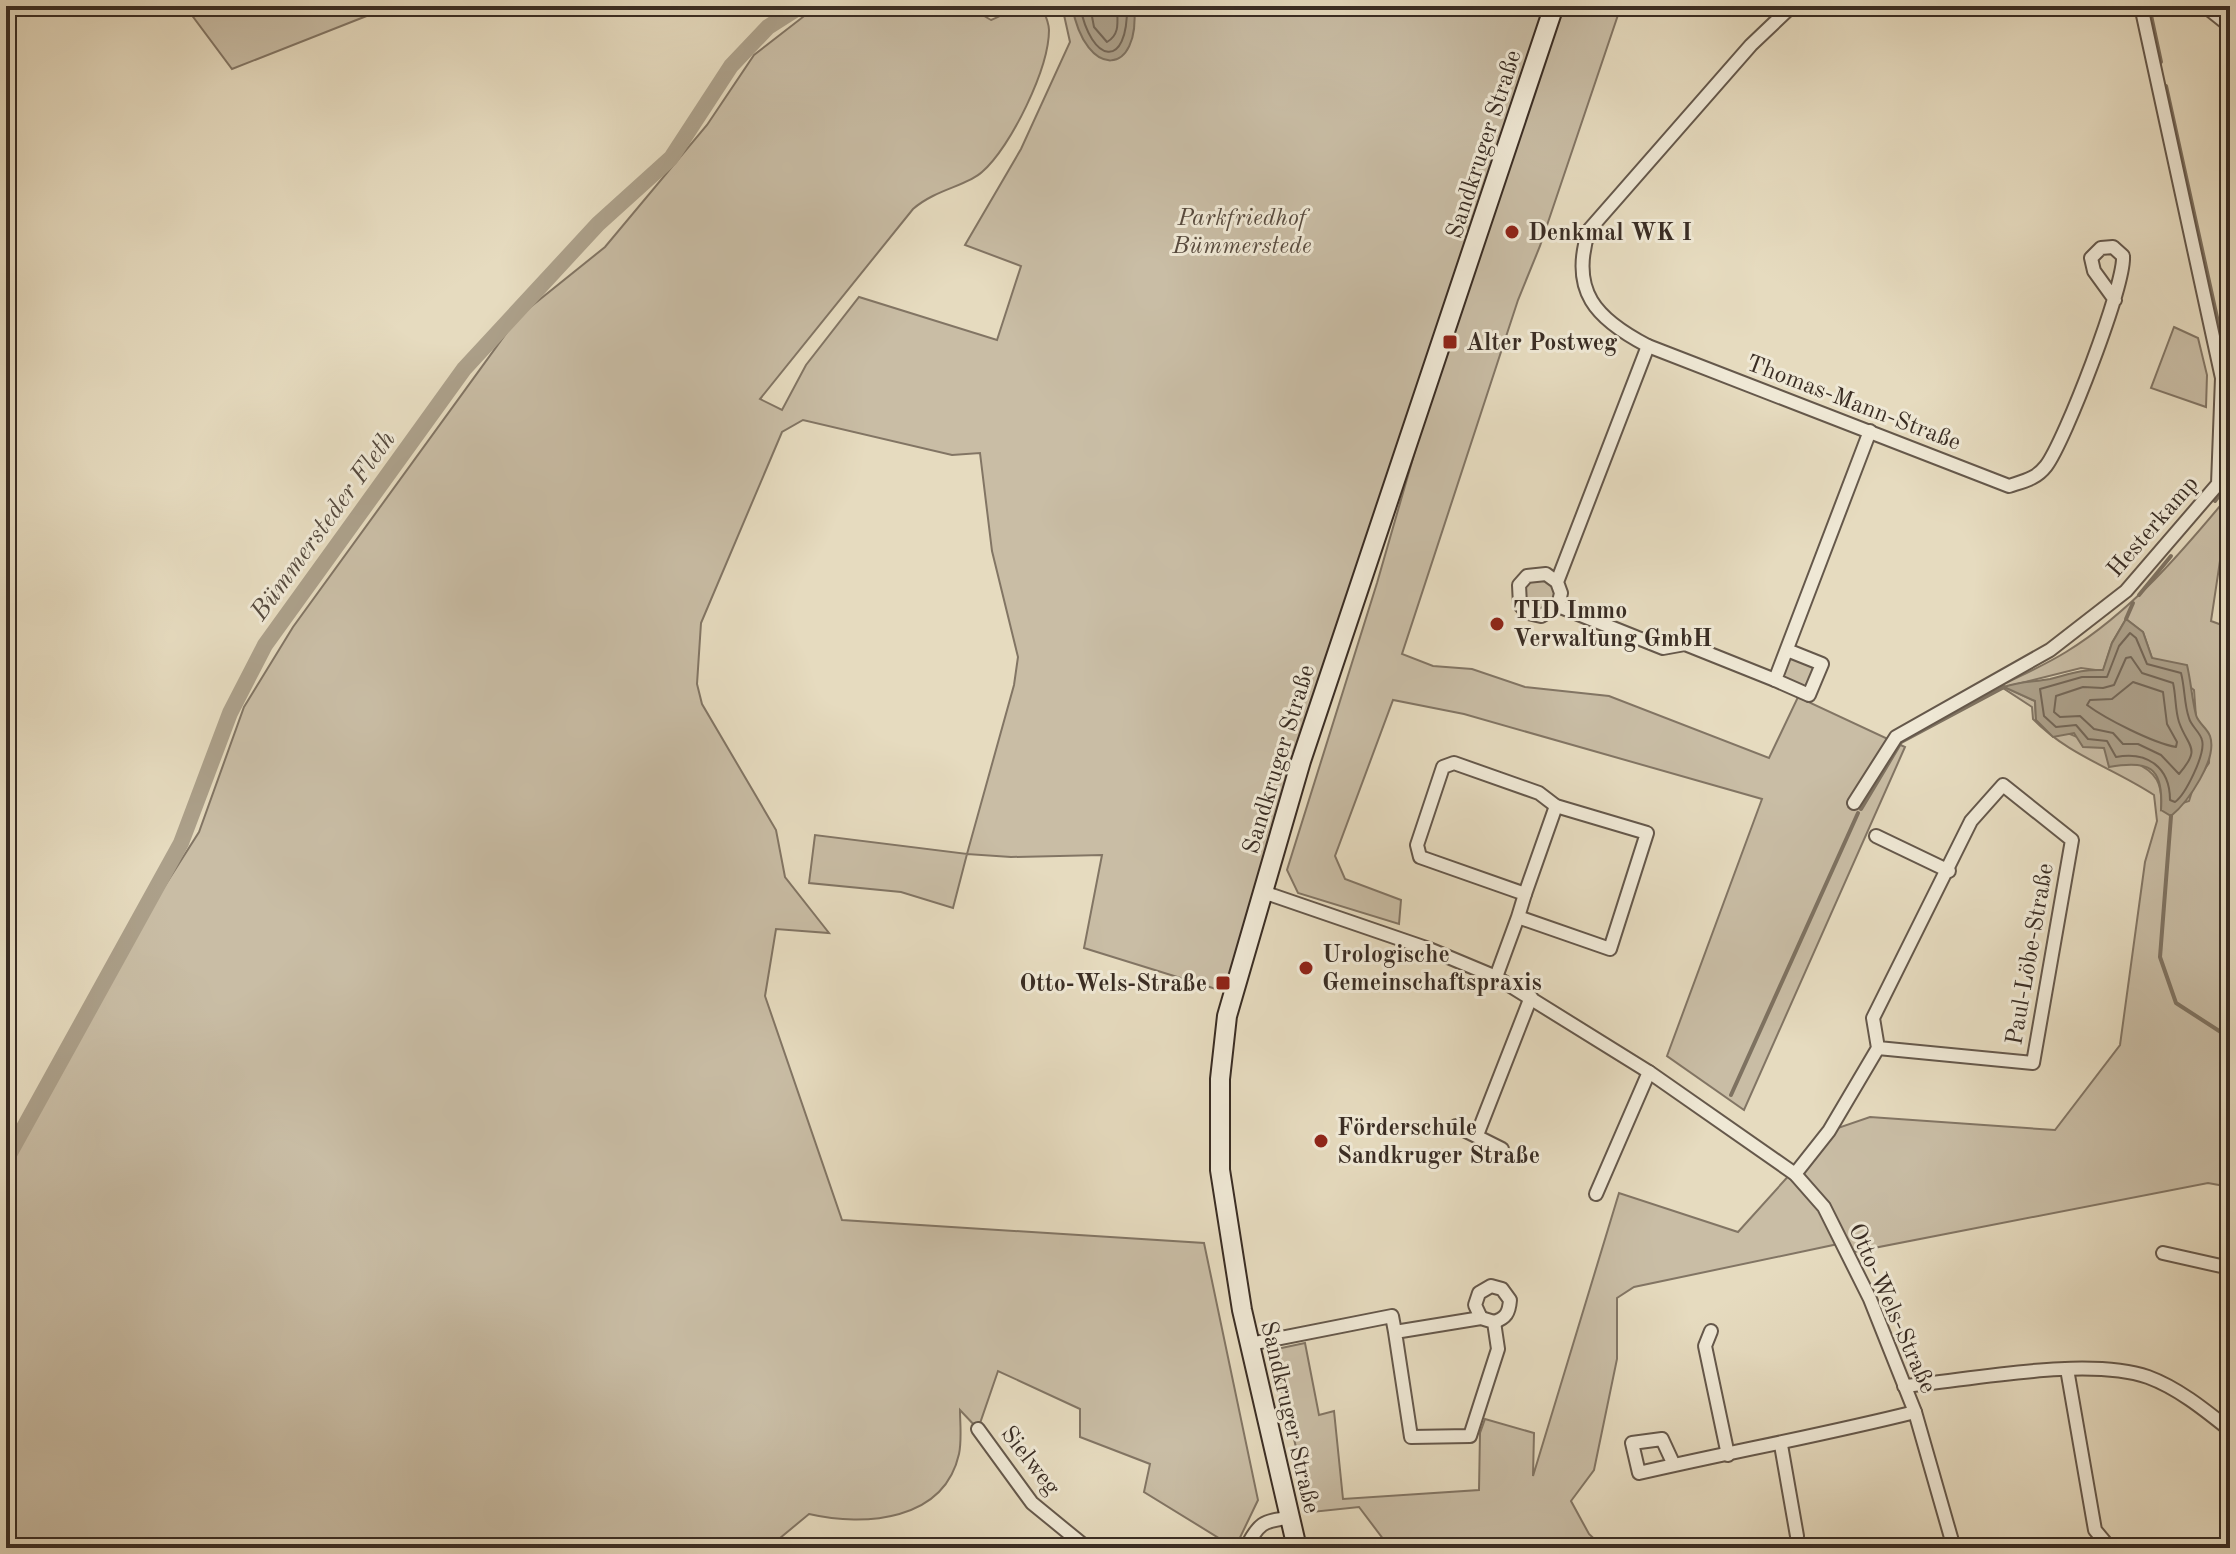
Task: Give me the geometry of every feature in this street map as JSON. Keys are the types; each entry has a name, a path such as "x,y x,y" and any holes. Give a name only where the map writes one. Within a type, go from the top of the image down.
{"street":[{"name":"Sandkruger Straße","path":"1297,1548 1250,1344 1220,1170 1220,1079 1232,994 1301,761 1554,6"},
{"name":"Thomas-Mann-Straße","path":"1792,6 1751,45 1617,203 1589,230 1583,249 1585,293 1610,322 1648,346 2009,486 2033,479 2055,452 2115,300"},
{"name":"Hesterkamp","path":"1854,803 1896,737 2050,650 2126,591 2218,484 2222,378 2141,6"},
{"path":"2205,6 2230,26"},
{"path":"1557,582 1648,346"},
{"path":"1775,680 1870,431"},
{"path":"1534,573 1546,574 1557,582 1561,593 1558,606 1541,616 1528,613 1520,605 1517,595 1519,585 1534,573"},
{"path":"1558,606 1663,648 1685,644 1809,695 1822,664 1787,650"},
{"path":"1518,917 1610,949 1647,833 1556,806 1539,793 1454,763 1443,767 1417,845 1420,857 1525,894"},
{"name":"Paul-Löbe-Straße","path":"2003,785 2072,840 2033,1063 1878,1048 1873,1018 1949,871 1971,821 2003,785"},
{"path":"1496,977 1556,806"},
{"path":"1876,836 1949,871"},
{"name":"Otto-Wels-Straße","path":"1263,892 1429,949 1496,977 1649,1072 1795,1174 1824,1207 1870,1299 1915,1412 1954,1548"},
{"path":"1477,1135 1531,997"},
{"path":"1795,1174 1829,1131 1878,1048"},
{"path":"1596,1194 1649,1072"},
{"path":"1456,1126 1502,1149"},
{"path":"2163,1253 2230,1268"},
{"path":"1250,1344 1392,1316 1411,1437 1470,1436 1498,1349 1488,1320 1395,1332"},
{"path":"1711,1331 1705,1346 1728,1455"},
{"path":"1904,1386 2098,1368 2146,1377 2181,1394 2228,1425"},
{"path":"2067,1369 2095,1530 2110,1548"},
{"path":"1674,1465 1696,1458 1781,1445 1915,1412"},
{"name":"Sielweg","path":"978,1429 1032,1503 1087,1548"},
{"path":"1781,1445 1797,1536"},
{"path":"1246,1548 1257,1526 1265,1520 1290,1518"}],"green space":[{"path":"185,6 392,6 232,69"},
{"name":"Parkfriedhof Bümmerstede","path":"825,6 967,6 991,20 1022,8 1042,7 1049,27 1047,46 1043,65 1026,106 1005,145 993,160 976,177 931,197 913,209 760,399 782,410 806,365 859,297 997,340 1021,266 965,245 1021,149 1070,42 1062,6 1621,6 1540,246 1518,300 1402,654 1433,666 1472,669 1525,687 1609,696 1769,758 1798,697 1905,747 1744,1110 1667,1056 1762,799 1464,714 1393,700 1335,856 1345,879 1401,900 1399,924 1298,893 1287,870 1377,583 1464,281 1232,994 1084,948 1102,855 1011,857 967,854 1014,685 1018,657 992,551 980,453 952,455 803,420 782,432 701,623 697,684 702,704 776,830 785,877 829,933 776,929 765,996 842,1220 1204,1243 1258,1500 1235,1548 1144,1492 1150,1464 1080,1437 1080,1409 998,1371 978,1429 960,1410 959,1454 951,1476 937,1493 920,1506 877,1518 854,1520 809,1514 768,1548 6,1548 6,1160 108,975 199,832 244,707 293,627 518,317 605,247 707,125 754,55 808,13"},
{"path":"2174,327 2198,338 2207,375 2206,407 2151,388"},
{"path":"2230,494 2211,621 2230,628 2230,1187 2208,1183 1848,1253 1843,1243 1634,1287 1617,1298 1617,1359 1594,1470 1571,1501 1589,1534 1604,1548 1390,1548 1359,1507 1312,1512 1272,1350 1305,1343 1319,1415 1334,1411 1343,1499 1479,1490 1480,1433 1485,1419 1534,1433 1533,1476 1619,1193 1738,1232 1829,1131 1870,1117 2055,1130 2120,1045 2145,862 2157,821 2154,795 2061,742 2033,719 2032,707 2000,686 2066,652 2112,619 2174,559","holes":["2126,619 2143,632 2152,658 2194,690 2196,717 2210,737 2209,763 2194,785 2189,801 2161,810 2161,792 2153,774 2132,761 2118,765 2104,748 2036,720 2035,701 2005,687 2081,668 2103,671 2112,643"]},
{"path":"1527,576 1557,582 1558,606 1528,613 1519,585"},
{"path":"1787,650 1822,664 1809,695 1775,680"},
{"path":"815,835 967,854 953,908 901,892 809,883"}],"water":[{"path":"1072,6 1134,6 1134,29 1129,46 1121,57 1111,60 1100,57 1089,47 1079,30"},
{"path":"2126,619 2143,632 2152,658 2187,665 2196,715 2210,736 2210,756 2206,768 2193,791 2171,816 2161,810 2160,784 2151,769 2134,765 2109,767 2104,748 2083,747 2074,733 2053,737 2036,720 2035,701 2004,687 2082,671 2103,670 2112,643"}],"waterway":[{"name":"Bümmersteder Fleth","path":"6,1160 181,843 230,713 265,645 464,369 598,224 671,158 731,66 768,27 801,6"},
{"path":"2149,6 2161,62"},
{"path":"2166,86 2229,372 2224,489 2215,501"},
{"path":"2139,595 2171,556"},
{"path":"2126,619 2133,603"},
{"path":"1861,809 1901,742 2004,687"},
{"path":"1731,1095 1858,813"},
{"path":"2171,816 2160,957 2176,1003 2230,1038"}],"place":[{"name":"Denkmal WK I","path":"1512,232"},
{"name":"Alter Postweg","path":"1450,342"},
{"name":"TID Immo Verwaltung GmbH","path":"1497,624"},
{"name":"Urologische Gemeinschaftspraxis","path":"1306,968"},
{"name":"Otto-Wels-Straße","path":"1223,983"},
{"name":"Förderschule Sandkruger Straße","path":"1321,1141"}]}
